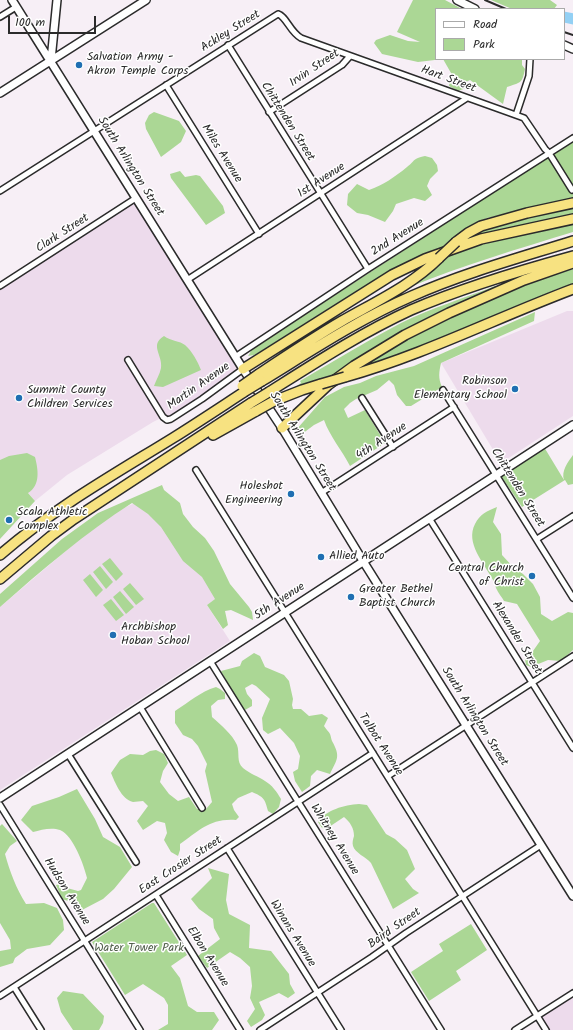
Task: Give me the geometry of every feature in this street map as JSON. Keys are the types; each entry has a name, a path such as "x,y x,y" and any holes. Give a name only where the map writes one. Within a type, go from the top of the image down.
{"highway":[{"path":"0,555 42,521 86,490 174,437 341,321 412,280 431,266 456,242 481,226 527,213 573,203"},
{"path":"243,369 392,275 425,259 481,239 573,219"},
{"path":"260,378 358,322 412,296 470,273 573,241"},
{"path":"0,579 23,558 62,528 150,470 254,407 269,392 343,346 411,311 460,290 495,278 573,256"},
{"path":"282,428 328,385 354,366 405,335 449,313 524,280 573,264"},
{"path":"254,407 274,402 302,390 413,355 573,289"}],"main road":[{"name":"South Arlington Street","path":"12,0 235,357 282,428 363,561 541,845 572,891"},
{"path":"50,60 57,0"},
{"path":"0,93 146,0"},
{"path":"457,0 473,8"},
{"name":"5th Avenue","path":"0,798 573,425"}],"street":[{"path":"0,17 16,7"},
{"name":"Ackley Street","path":"0,191 278,14 282,15 288,25"},
{"name":"Hart Street","path":"288,25 293,32 301,38 524,118 549,153 572,190"},
{"name":"Chittenden Street","path":"228,45 368,269"},
{"name":"Irvin Street","path":"270,112 342,65 350,56"},
{"path":"516,115 529,76 530,60"},
{"name":"Miles Avenue","path":"166,85 259,234"},
{"name":"1st Avenue","path":"187,280 467,98"},
{"name":"2nd Avenue","path":"235,357 368,269 573,138"},
{"name":"Clark Street","path":"0,286 136,198"},
{"name":"Martin Avenue","path":"128,360 163,417 167,420 171,419 243,369"},
{"name":"Chittenden Street","path":"443,390 573,598"},
{"path":"362,398 393,447"},
{"name":"4th Avenue","path":"321,493 454,407"},
{"name":"Talbot Avenue","path":"196,470 546,1030"},
{"path":"537,539 573,516"},
{"name":"Alexander Street","path":"429,518 573,748"},
{"path":"388,776 573,656"},
{"name":"Whitney Avenue","path":"210,661 441,1030"},
{"path":"140,707 202,808"},
{"path":"68,754 136,862"},
{"name":"East Crosier Street","path":"0,996 373,754"},
{"name":"Hudson Avenue","path":"0,805 140,1030"},
{"name":"Baird Street","path":"260,1030 318,993 462,895 541,845"},
{"name":"Winans Avenue","path":"227,848 341,1030"},
{"name":"Elbon Avenue","path":"156,895 240,1030"},
{"path":"14,987 40,1030"},
{"path":"516,1030 573,993"}],"shaded area":[{"path":"136,198 243,369 171,419 163,417 153,422 67,475 35,501 10,471 0,476 0,286"},
{"name":"Robinson Elementary School","path":"567,311 573,311 573,416 501,463 441,363"},
{"name":"Archbishop Hoban School","path":"164,490 225,592 207,605 230,641 0,790 0,607 108,515"},
{"path":"573,994 573,1030 549,1030 540,1016"}],"green space":[{"path":"413,0 445,0 460,8 435,8 435,60 418,62 382,54 374,43 376,40 390,35 408,41 420,42 397,32"},
{"path":"491,0 550,0 557,5 555,8 510,8"},
{"path":"444,60 522,60 522,65 525,69 520,82 507,87 503,104 470,80 466,82 466,88 458,91 449,86 451,73"},
{"path":"154,112 179,121 186,131 181,142 161,157 146,129 145,123 149,115"},
{"path":"573,141 573,199 487,218 473,224 446,245 360,289 258,353 248,356 253,348"},
{"path":"425,156 432,158 437,165 438,171 430,179 427,186 432,195 425,201 414,198 396,204 385,222 368,215 357,213 347,205 348,194 357,184 369,190 374,188 393,177 416,159"},
{"path":"180,171 185,177 196,175 200,176 223,206 225,213 206,225 171,178 170,174"},
{"path":"573,207 573,215 466,240 478,231 491,225"},
{"path":"573,222 573,232 470,264 410,287 412,282 448,255 513,235"},
{"path":"573,269 573,284 557,289 419,349 356,370 367,362 437,323 521,285"},
{"path":"495,286 496,288 356,360 332,376 289,391 301,383 300,381 401,323"},
{"path":"535,312 534,321 441,363 439,375 442,387 411,406 406,406 397,395 394,385 389,380 377,390 350,403 344,409 348,418 365,410 385,443 350,466 329,432 324,420 302,434 295,434 296,430 325,397 344,387 360,383 376,376 414,366"},
{"path":"164,336 185,345 190,350 201,370 163,387 154,386 161,368 157,343"},
{"path":"544,447 564,480 564,470 573,455 573,484 568,485 565,480 522,507 501,476"},
{"path":"27,453 35,457 37,467 37,481 32,490 28,493 35,501 0,539 0,460 9,456"},
{"path":"162,485 164,490 180,503 183,514 193,527 205,538 214,551 230,584 252,612 253,620 231,610 225,611 228,625 223,629 207,605 215,599 202,577 183,561 161,527 148,514 132,503 81,539 0,607 0,594 62,539 98,513"},
{"path":"497,507 493,522 501,534 502,555 513,567 533,584 540,597 541,614 552,621 568,612 573,613 573,650 561,661 548,660 531,667 526,665 525,659 540,641 517,604 504,601 474,546 472,538 475,524 484,513"},
{"path":"110,558 123,574 116,581 102,564"},
{"path":"100,566 113,582 106,589 93,572"},
{"path":"90,574 103,590 96,597 83,580"},
{"path":"130,583 144,599 136,605 123,589"},
{"path":"120,591 134,607 126,614 113,597"},
{"path":"111,599 124,615 116,621 103,605"},
{"path":"254,653 260,656 265,667 284,675 289,681 293,699 293,709 301,709 309,716 322,714 328,718 324,726 330,734 336,751 336,761 330,774 317,770 311,776 310,786 302,792 295,781 293,772 298,769 300,756 294,743 280,728 268,734 263,730 262,718 270,699 252,684 245,688 247,694 252,700 252,706 245,710 239,704 221,671 240,666 242,661"},
{"path":"216,687 225,693 225,699 218,700 211,706 212,717 235,741 238,748 241,766 270,785 281,799 279,807 273,814 268,811 262,797 252,792 238,798 232,804 239,817 236,820 219,821 205,826 180,844 178,856 171,852 164,840 167,833 165,823 157,821 143,830 137,821 148,806 143,801 133,802 125,797 119,790 111,773 120,760 130,754 143,755 150,751 156,750 164,754 168,763 163,771 160,782 169,794 178,801 189,797 197,809 206,809 212,802 205,771 207,764 198,746 192,739 183,735 175,723 175,711 200,694"},
{"path":"77,789 95,819 103,837 120,847 132,867 114,889 103,899 82,910 74,903 62,899 56,885 62,883 67,888 78,891 81,890 87,878 81,858 69,838 65,833 57,829 46,829 33,832 21,820 32,806"},
{"path":"359,804 367,805 386,834 395,839 407,850 415,869 405,879 413,889 419,893 393,909 371,863 354,848 353,830 348,821 344,817 326,829 322,828 318,822 331,811"},
{"path":"2,824 17,841 10,846 5,854 22,898 26,904 44,903 57,908 63,920 64,930 50,945 27,949 15,958 13,963 0,967 0,951 11,949 10,940 0,923 0,826"},
{"path":"208,868 229,874 226,900 229,914 250,925 249,948 271,951 289,974 290,984 295,993 288,998 279,993 259,1002 265,1015 262,1020 251,1027 247,1021 255,1009 250,998 252,986 250,967 230,952 207,968 198,956 220,939 214,928 213,919 199,909 191,899 212,878"},
{"name":"Water Tower Park","path":"154,903 187,955 171,966 180,978 188,1006 197,1012 214,1012 219,1020 212,1030 158,1030 168,1024 168,1005 164,998 143,984 125,995 92,942"},
{"path":"471,924 487,950 456,971 461,980 429,1001 411,972 443,951 439,944"},
{"path":"63,991 83,994 104,1016 103,1023 99,1030 73,1030 61,1012 57,998"}],"waterway":[{"path":"565,17 573,19"}],"railway":[{"path":"485,0 504,8"},
{"path":"565,32 573,35"}],"place":[{"name":"Salvation Army - Akron Temple Corps","path":"79,65"},
{"name":"Robinson Elementary School","path":"515,389"},
{"name":"Summit County Children Services","path":"19,398"},
{"name":"Holeshot Engineering","path":"291,494"},
{"name":"Scala Athletic Complex","path":"9,520"},
{"name":"Allied Auto","path":"321,557"},
{"name":"Central Church of Christ","path":"532,576"},
{"name":"Greater Bethel Baptist Church","path":"351,597"},
{"name":"Archbishop Hoban School","path":"113,635"}]}
